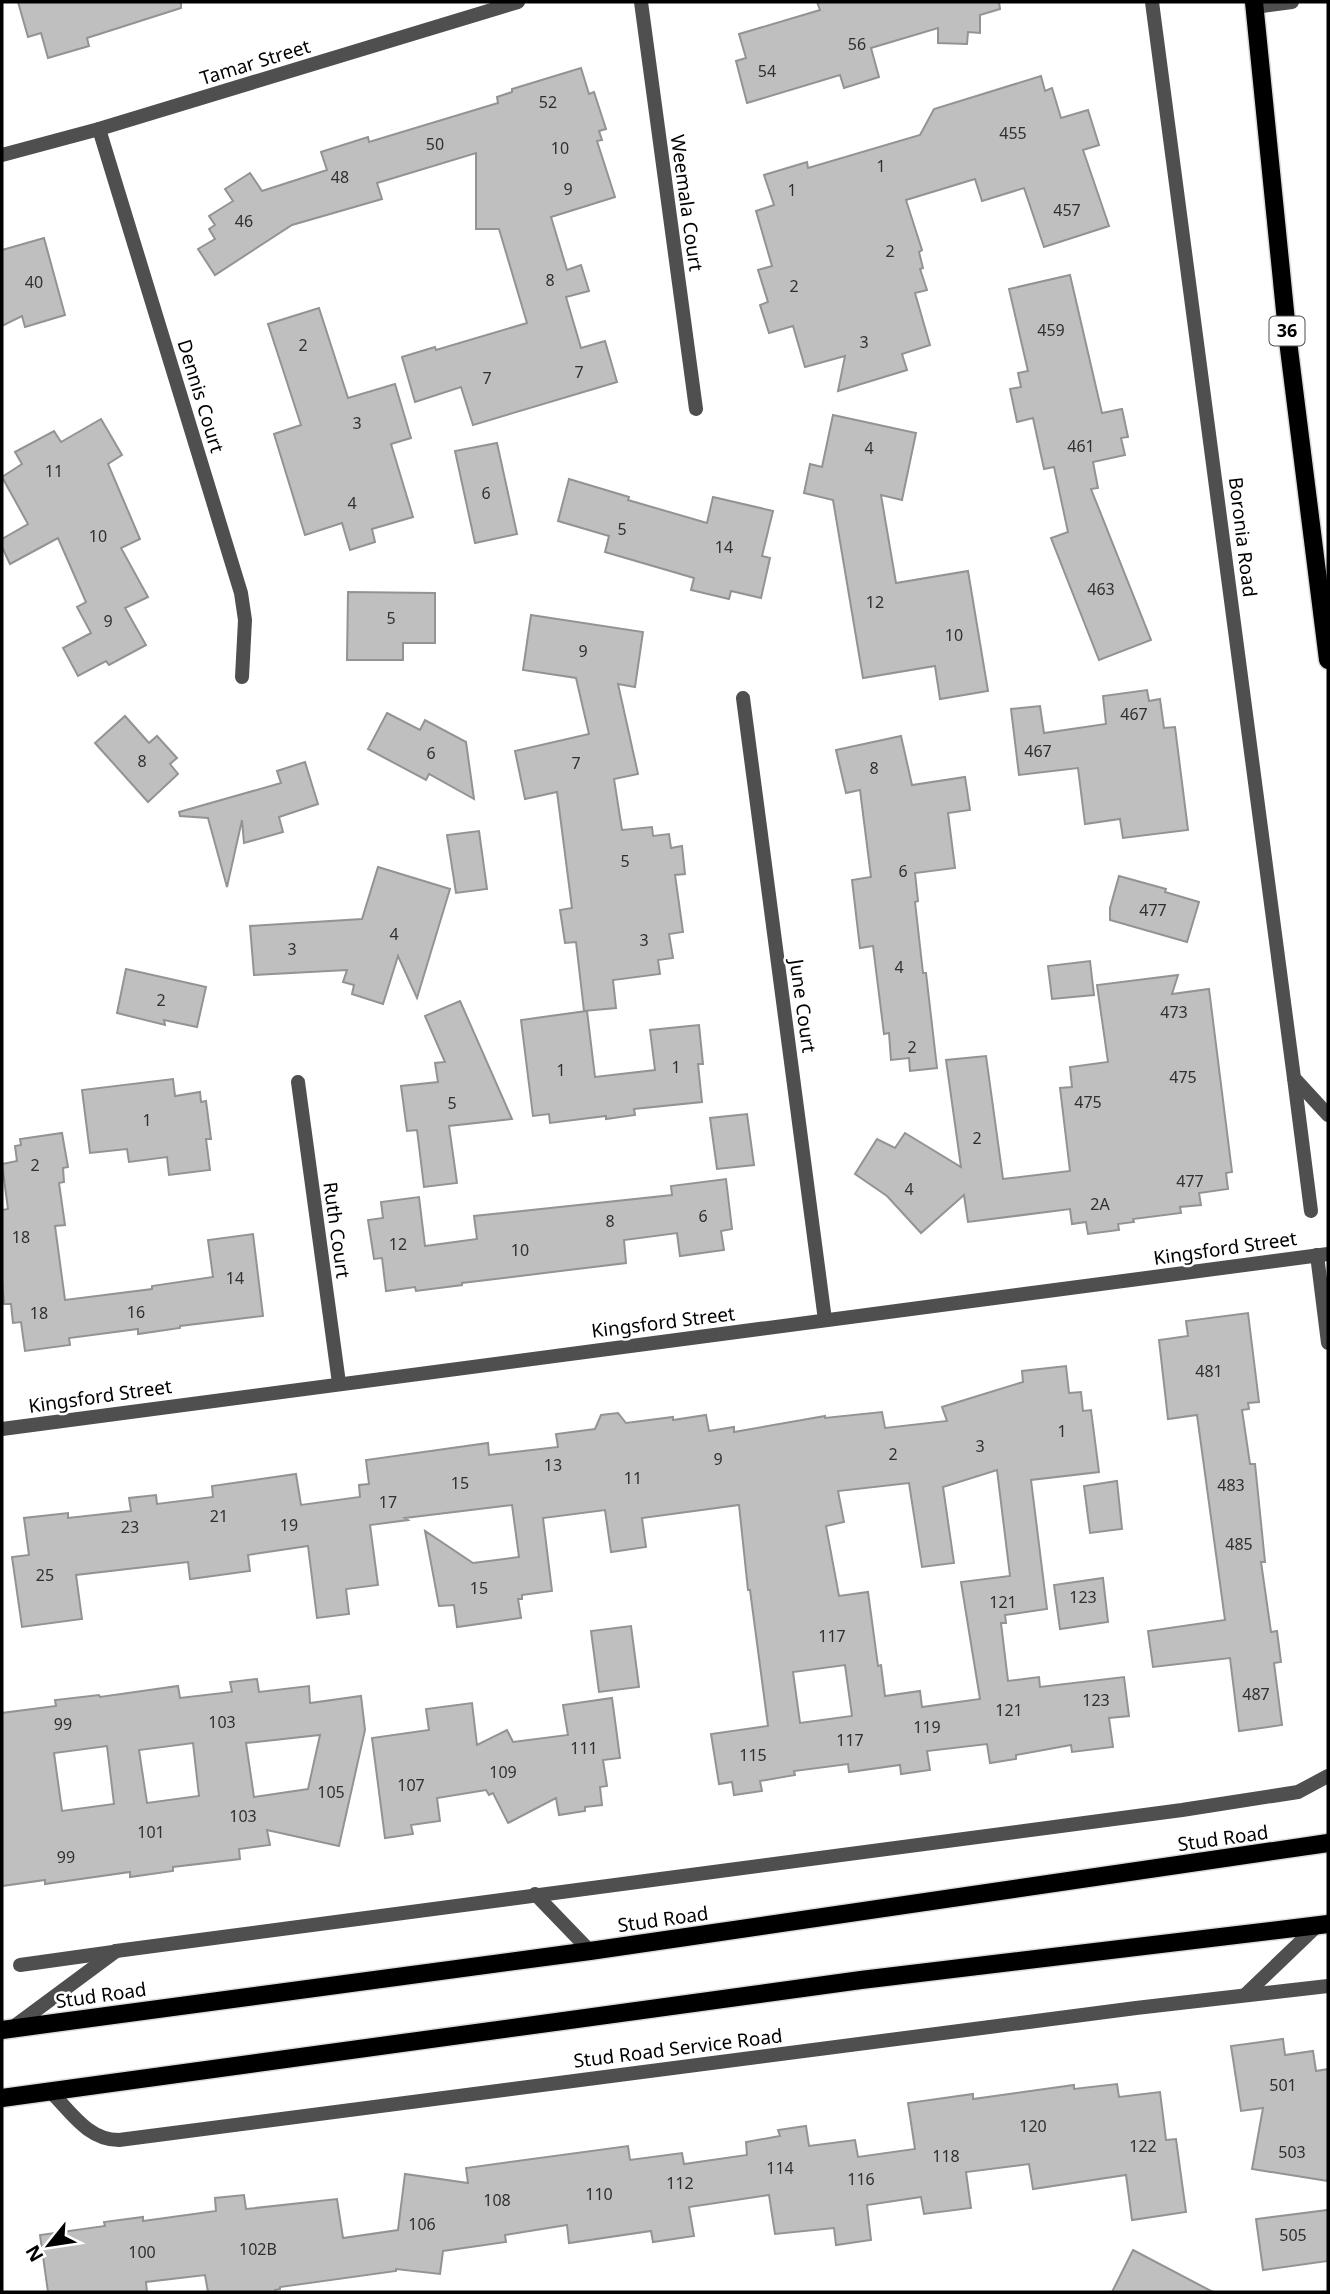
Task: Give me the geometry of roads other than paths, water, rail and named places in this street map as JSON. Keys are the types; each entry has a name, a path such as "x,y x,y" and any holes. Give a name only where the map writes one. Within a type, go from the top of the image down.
{"main road":[{"name":"36","path":"1254,5 1288,341 1328,660"},
{"name":"Stud Road","path":"7,2029 590,1951 1328,1843"},
{"path":"2,2098 860,1980 1323,1925"}],"street":[{"name":"Tamar Street","path":"2,155 99,129 518,2"},
{"name":"Weemala Court","path":"641,2 696,409"},
{"name":"Boronia Road","path":"1152,2 1311,1211"},
{"path":"1254,5 1292,2"},
{"name":"Dennis Court","path":"99,129 241,593 245,620 242,677"},
{"name":"June Court","path":"743,698 825,1320"},
{"path":"1294,1078 1328,1115"},
{"name":"Ruth Court","path":"298,1082 339,1383"},
{"path":"1322,1254 1328,1343"},
{"name":"Kingsford Street","path":"2,1429 1322,1254"},
{"name":"Stud Road","path":"116,1951 1182,1810 1298,1792 1314,1786 1328,1776"},
{"path":"535,1894 590,1951"},
{"path":"1245,1995 1323,1925"},
{"path":"20,1965 116,1951"},
{"path":"7,2029 116,1951"},
{"name":"Stud Road Service Road","path":"51,2092 96,2136 119,2140 1328,1986"}]}
